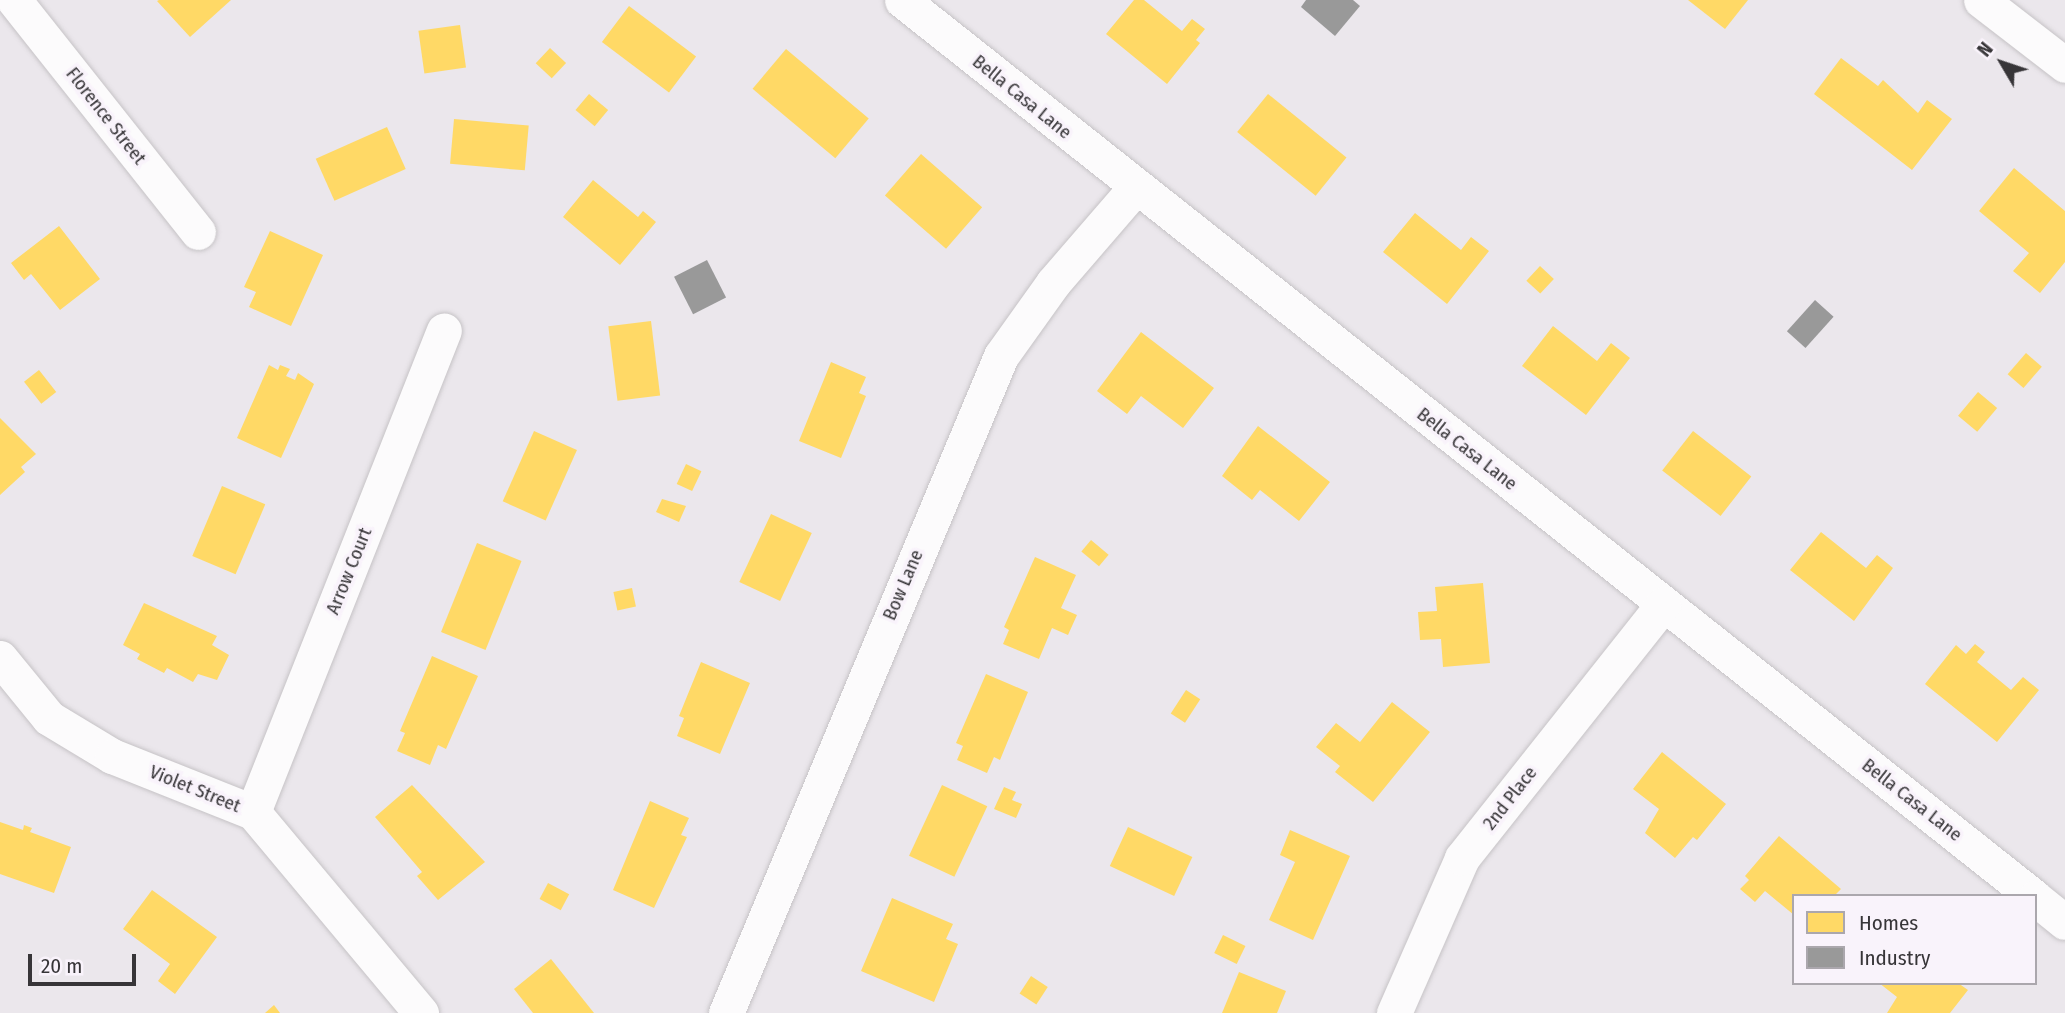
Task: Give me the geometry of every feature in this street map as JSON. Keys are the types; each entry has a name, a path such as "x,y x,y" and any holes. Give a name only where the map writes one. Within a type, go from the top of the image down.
{"street":[{"name":"Florence Street","path":"14,0 198,232"},
{"name":"Bella Casa Lane","path":"902,0 1135,188 2030,894"},
{"path":"1981,0 2065,65"},
{"name":"Bow Lane","path":"726,1013 1001,356 1053,283 1135,188"},
{"name":"Arrow Court","path":"253,812 444,330"},
{"name":"2nd Place","path":"1394,1013 1462,858 1663,604"},
{"name":"Violet Street","path":"0,657 49,718 112,756 253,812 421,1013"},
{"name":"Bella Casa Lane","path":"2037,899 2065,922"}],"building: Homes":[{"path":"159,0 231,0 190,37 157,1"},
{"path":"1134,0 1144,0 1182,31 1192,19 1205,29 1196,40 1200,43 1167,84 1106,34"},
{"path":"1688,0 1748,0 1725,29"},
{"path":"629,6 696,57 669,92 602,42"},
{"path":"460,25 466,68 424,73 418,31"},
{"path":"550,48 566,63 552,78 536,63"},
{"path":"786,49 869,118 835,158 753,89"},
{"path":"1841,58 1878,86 1883,80 1918,113 1927,100 1952,119 1912,170 1814,94"},
{"path":"589,94 608,110 595,126 576,110"},
{"path":"1268,94 1346,158 1316,196 1237,132"},
{"path":"454,119 529,126 525,170 450,164"},
{"path":"387,127 406,169 334,201 316,159"},
{"path":"921,154 982,207 946,249 885,196"},
{"path":"2014,168 2065,211 2065,262 2040,293 2013,271 2029,253 1979,211"},
{"path":"593,180 638,217 643,211 656,222 620,265 563,217"},
{"path":"1415,213 1461,250 1471,237 1489,251 1447,304 1383,252"},
{"path":"59,226 100,279 60,310 31,274 24,280 11,263"},
{"path":"270,231 323,255 291,326 249,307 256,292 244,287"},
{"path":"1540,266 1554,279 1540,294 1526,281"},
{"path":"651,321 660,395 617,401 608,326"},
{"path":"1553,326 1597,361 1611,343 1630,358 1586,415 1522,366"},
{"path":"1141,332 1214,388 1183,428 1141,396 1127,414 1097,391"},
{"path":"2026,353 2042,367 2023,388 2008,374"},
{"path":"831,362 866,377 859,393 866,396 841,458 799,441"},
{"path":"269,365 278,370 280,365 290,369 286,376 295,380 298,373 314,384 281,458 237,438"},
{"path":"39,370 56,392 41,404 24,382"},
{"path":"1978,392 1997,408 1977,432 1958,416"},
{"path":"0,418 36,454 21,467 25,472 0,495"},
{"path":"1258,426 1330,482 1299,521 1260,490 1252,500 1222,476"},
{"path":"534,431 577,450 546,520 503,501"},
{"path":"1693,431 1751,477 1721,516 1662,470"},
{"path":"686,464 701,471 692,491 677,484"},
{"path":"222,486 265,504 236,574 192,556"},
{"path":"662,499 686,506 679,522 656,512"},
{"path":"771,514 812,533 780,601 739,582"},
{"path":"1821,532 1866,568 1877,555 1893,568 1854,621 1790,570"},
{"path":"1091,540 1109,555 1099,566 1081,551"},
{"path":"477,543 522,561 486,650 441,632"},
{"path":"1035,557 1076,575 1061,608 1077,615 1068,635 1052,628 1039,659 1003,644 1009,630 1004,627"},
{"path":"1483,583 1490,663 1443,667 1441,639 1420,640 1418,612 1437,611 1435,587"},
{"path":"632,588 636,607 617,611 613,592"},
{"path":"144,603 217,636 212,645 229,655 217,680 198,674 193,682 167,668 164,673 137,659 140,654 123,645"},
{"path":"1975,644 1985,652 1977,662 2011,690 2023,677 2039,690 1997,742 1925,684 1956,645 1966,654"},
{"path":"432,656 478,676 446,749 438,745 430,765 397,751 405,733 400,731"},
{"path":"701,662 750,683 720,754 677,736 684,718 679,716"},
{"path":"986,674 1028,692 1000,760 994,757 987,773 957,760 963,746 956,743"},
{"path":"1186,690 1200,699 1185,723 1171,713"},
{"path":"1392,702 1430,732 1373,802 1335,772 1340,766 1316,747 1336,723 1360,742"},
{"path":"1662,752 1726,804 1697,840 1693,837 1675,858 1645,833 1659,809 1633,789"},
{"path":"412,785 485,862 438,900 417,876 422,872 375,817"},
{"path":"942,785 987,806 954,877 909,856"},
{"path":"1004,787 1016,792 1012,800 1022,804 1016,818 994,809"},
{"path":"650,801 689,818 681,835 687,837 654,908 613,890"},
{"path":"0,822 23,830 24,825 32,828 30,832 71,847 54,893 0,874"},
{"path":"1128,827 1192,857 1174,896 1110,866"},
{"path":"1290,830 1350,856 1313,940 1269,920 1295,862 1280,855"},
{"path":"1779,836 1841,889 1836,894 1792,894 1792,913 1765,891 1755,902 1740,889 1749,880 1745,876"},
{"path":"548,883 569,894 561,910 540,899"},
{"path":"152,890 217,937 175,994 158,981 170,964 123,929"},
{"path":"892,898 953,924 946,939 958,944 934,1002 861,971"},
{"path":"1223,935 1245,946 1237,964 1214,953"},
{"path":"551,959 594,1013 533,1013 514,989"},
{"path":"1239,972 1286,991 1277,1013 1222,1013"},
{"path":"1031,976 1048,987 1036,1005 1020,994"},
{"path":"1882,985 1961,985 1968,990 1950,1013 1887,1013 1897,997"},
{"path":"274,1005 280,1013 265,1013"}],"building: Industry":[{"path":"1306,0 1353,0 1360,6 1335,36 1301,7"},
{"path":"707,260 726,297 693,314 674,277"},
{"path":"1815,300 1834,317 1805,348 1787,331"}]}
